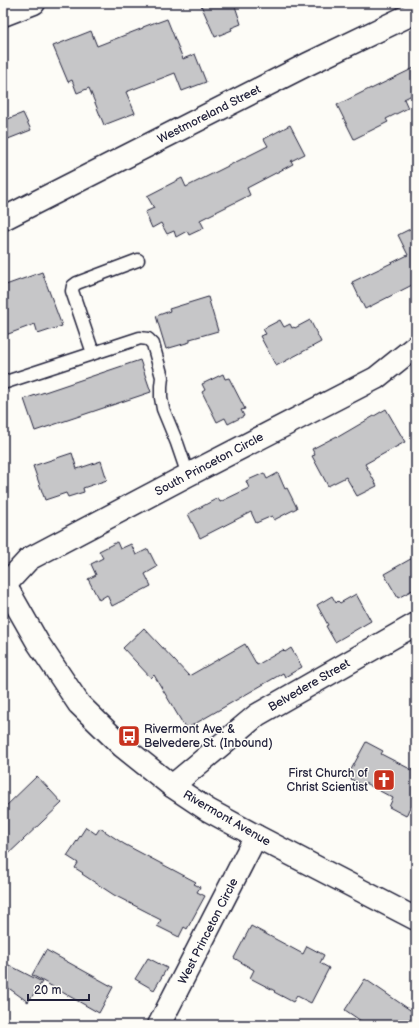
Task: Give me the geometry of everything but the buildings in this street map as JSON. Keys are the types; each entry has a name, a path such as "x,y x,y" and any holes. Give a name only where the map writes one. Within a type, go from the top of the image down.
{"street":[{"path":"4,11 34,3"},
{"name":"Westmoreland Street","path":"3,219 308,64 416,12"},
{"name":"South Princeton Circle","path":"4,584 29,559 376,378 416,346"},
{"name":"Rivermont Avenue","path":"4,584 38,643 79,704 122,746 172,786 208,810 416,919"},
{"name":"Belvedere Street","path":"172,786 257,715 416,624"},
{"name":"West Princeton Circle","path":"159,1025 256,836"}],"lane":[{"path":"93,353 72,291 73,286 77,283 138,260"},
{"path":"3,383 140,338 148,339 153,344 162,377 161,398 163,409 188,475"}],"place":[{"name":"Rivermont Ave. & Belvedere St. (Inbound)","path":"129,736"},
{"name":"First Church of Christ Scientist","path":"384,780"}]}
